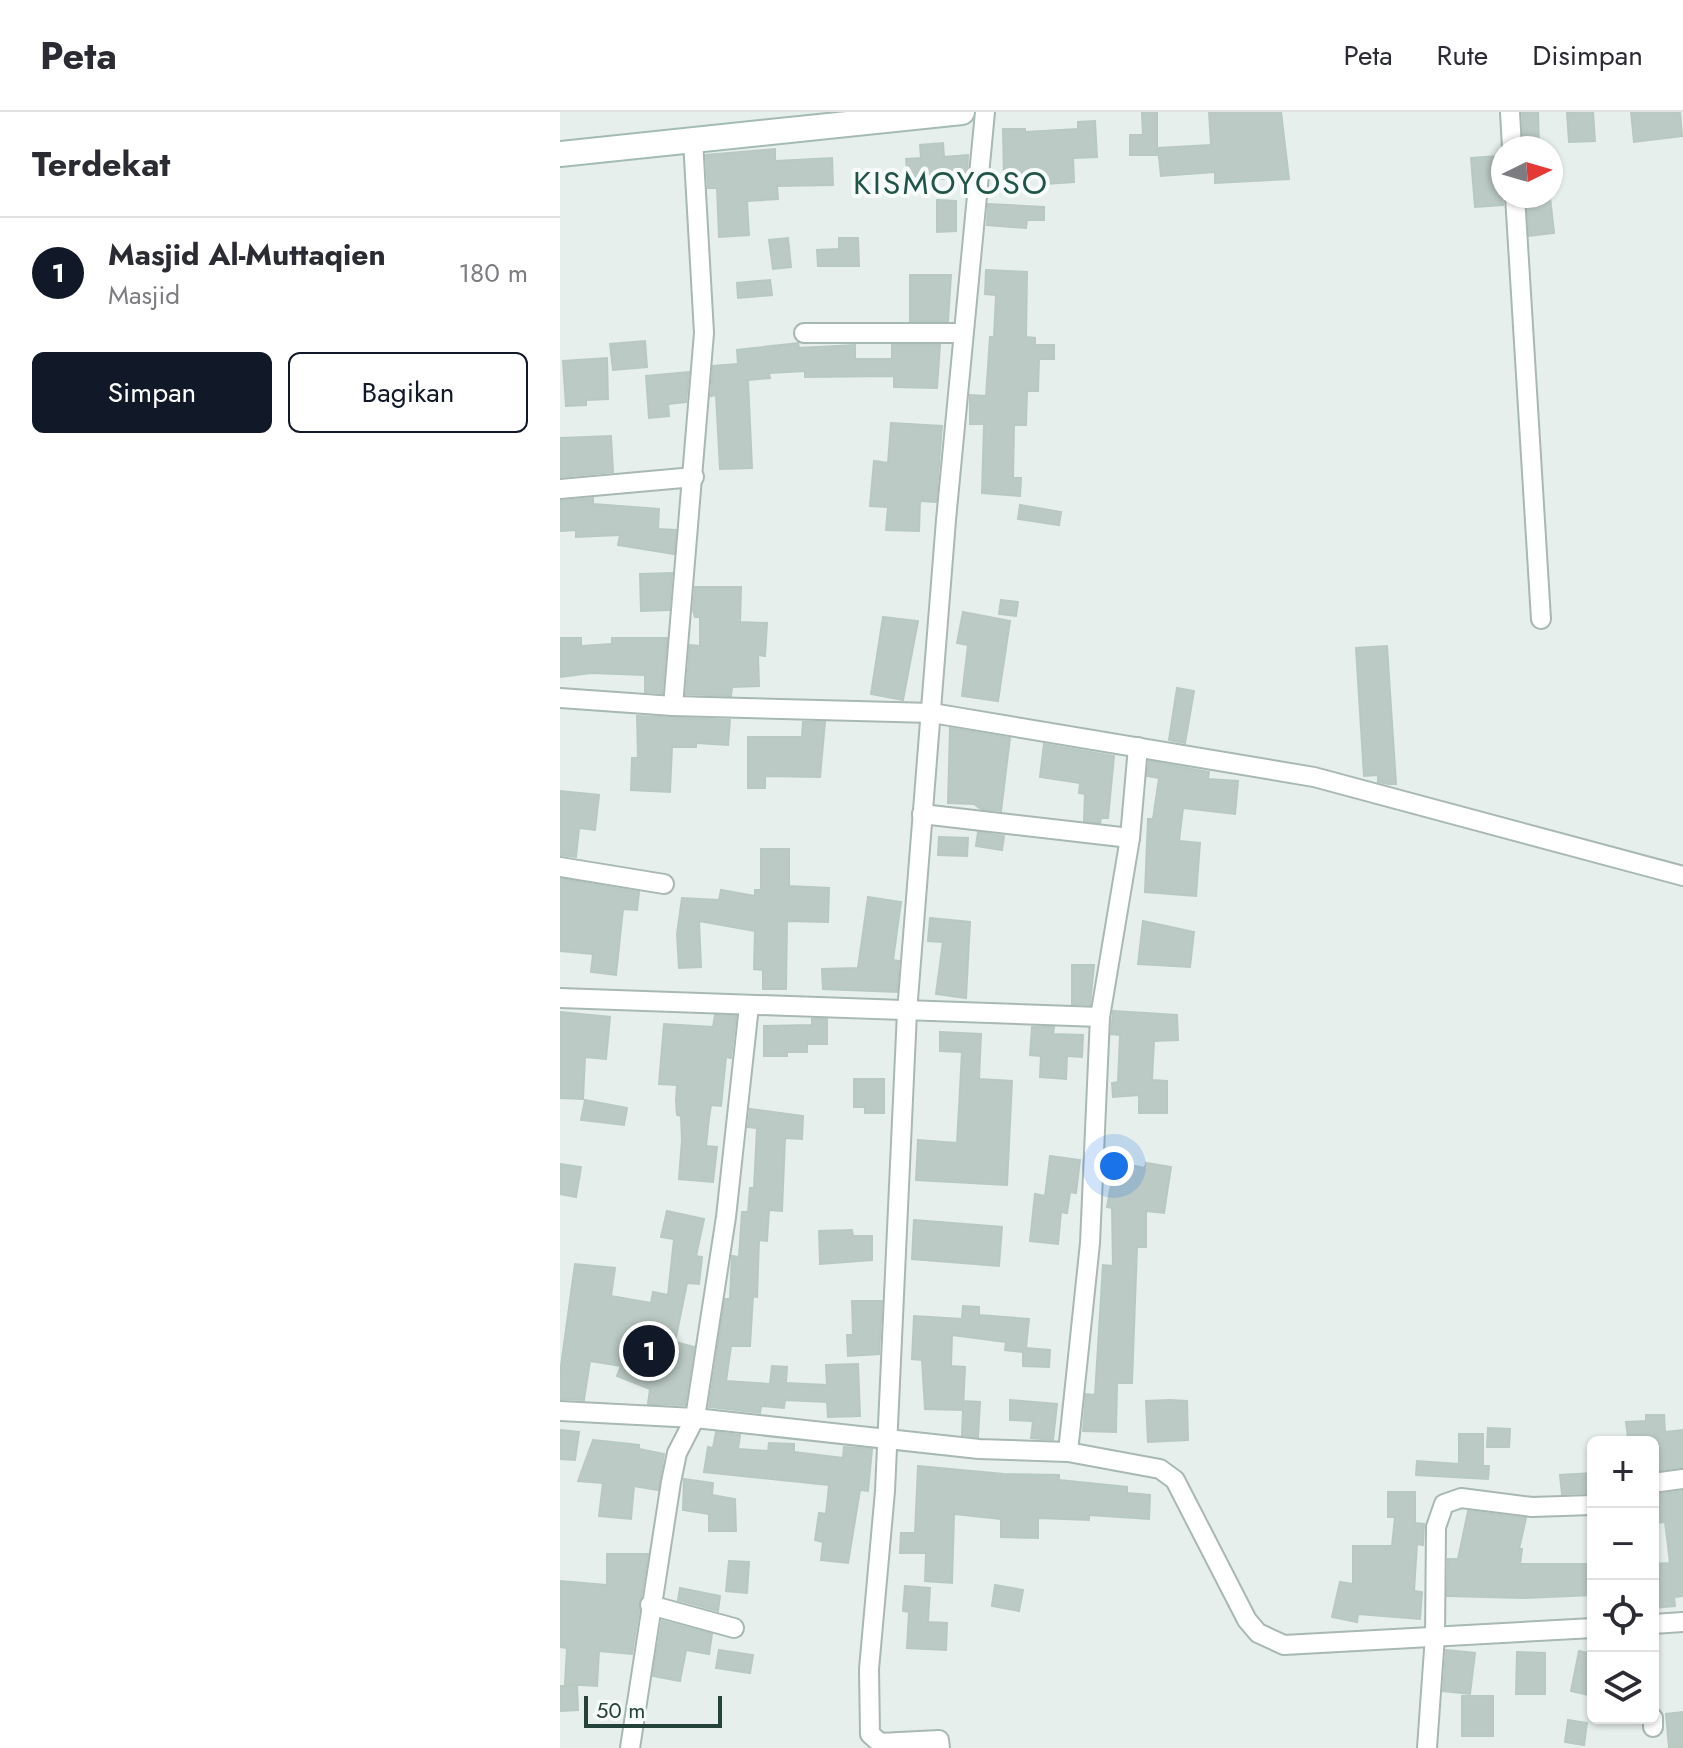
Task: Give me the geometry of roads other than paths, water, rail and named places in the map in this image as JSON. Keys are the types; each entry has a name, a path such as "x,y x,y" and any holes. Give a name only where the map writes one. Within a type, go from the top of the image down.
{"street":[{"path":"560,154 962,112"},
{"path":"940,1748 939,1740 885,1746 880,1743 870,1734 869,1697 887,1441 907,1012 963,333 985,112"},
{"path":"1510,112 1511,136"},
{"path":"673,706 680,591 694,477 704,333 693,140"},
{"path":"1516,208 1541,619"},
{"path":"804,333 963,333"},
{"path":"560,489 694,477"},
{"path":"560,698 673,706 932,713 1314,777 1683,876"},
{"path":"1068,1452 1090,1243 1100,1017 1130,838 1138,747"},
{"path":"922,814 1130,838"},
{"path":"560,867 664,884"},
{"path":"560,998 1100,1017"},
{"path":"630,1748 650,1605 677,1453 695,1418 726,1217 749,1006"},
{"path":"560,1411 695,1418 979,1449 1068,1452 1160,1469 1169,1474 1252,1629 1273,1641 1296,1645 1587,1628"},
{"path":"1659,1482 1683,1479"},
{"path":"1427,1748 1435,1636 1436,1527 1444,1504 1461,1498 1532,1507 1587,1505"},
{"path":"650,1605 734,1628"},
{"path":"1659,1624 1683,1622"}],"place":[{"name":"Masjid Al-Muttaqien","path":"649,1351"}],"district":[{"name":"KISMOYOSO","path":"951,183"}]}
